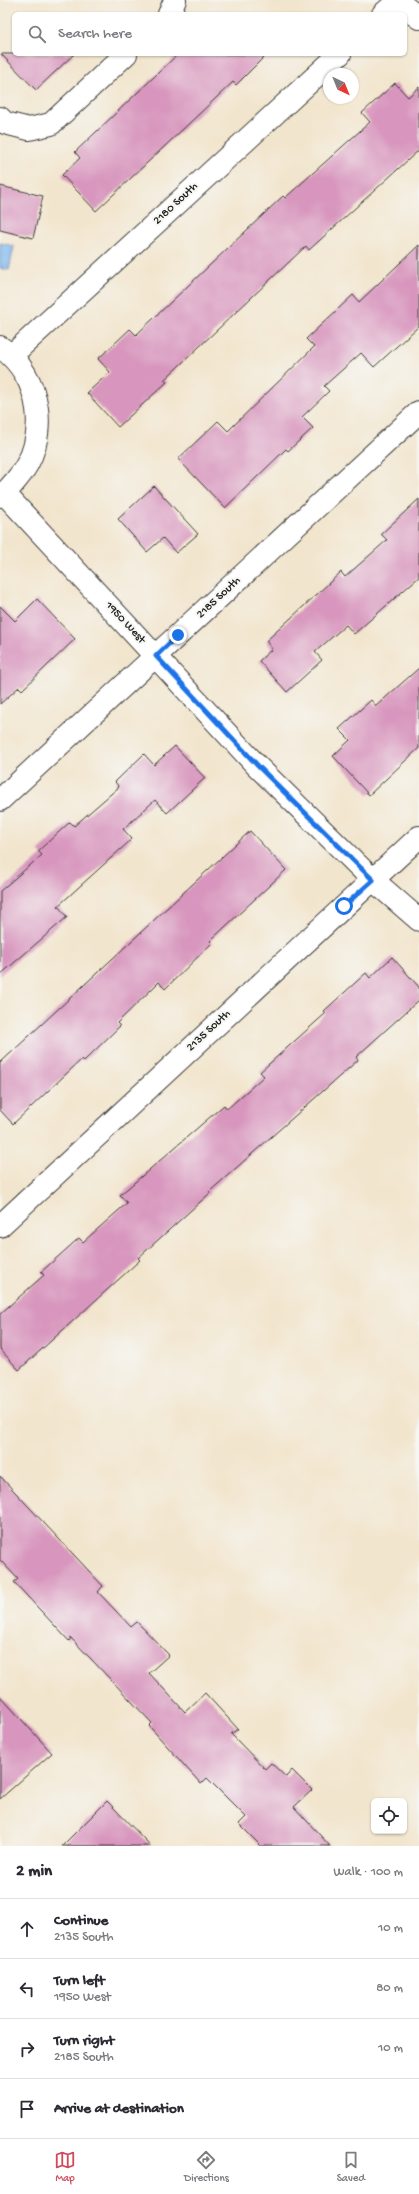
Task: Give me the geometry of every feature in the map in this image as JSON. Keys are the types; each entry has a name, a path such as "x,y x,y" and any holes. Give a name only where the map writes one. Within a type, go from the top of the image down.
{"street":[{"path":"170,12 175,0"},
{"path":"392,5 407,12"},
{"path":"407,12 419,18"},
{"path":"0,118 5,123 29,130 51,124 124,56"},
{"name":"2180 South","path":"6,351 338,56"},
{"path":"2,495 25,470 36,441 38,410 30,380 6,351"},
{"name":"2185 South","path":"0,800 419,412"},
{"name":"1950 West","path":"2,495 156,656 258,766 373,880 419,920"},
{"name":"2135 South","path":"0,1226 419,837"}],"water":[{"path":"0,243 14,246 9,270 0,268"}],"building":[{"path":"1,54 12,54 12,56 72,56 36,90"},
{"path":"176,56 265,56 236,85 233,82 96,211 62,175 80,158 75,152"},
{"path":"395,83 408,97 419,87 419,150 309,250 306,246 164,380 167,382 118,427 87,393 110,372 98,359 130,329 136,335 283,196 285,198 370,122 362,113"},
{"path":"0,186 43,196 33,238 0,230"},
{"path":"419,245 419,326 374,367 361,353 324,386 329,391 302,417 313,428 288,451 286,449 225,508 178,459 218,421 228,431 314,347 306,339 353,295 359,302"},
{"path":"154,486 198,534 176,553 163,538 147,552 118,519"},
{"path":"419,499 419,577 354,634 346,625 315,652 322,660 287,692 259,661 272,649 266,641 341,572 345,577 387,540 381,534"},
{"path":"37,599 75,639 22,690 19,687 0,704 0,606 15,621"},
{"path":"419,668 419,748 369,795 333,756 350,740 339,729 371,700 376,706"},
{"path":"175,746 205,778 167,813 155,800 123,829 132,839 58,906 67,917 0,975 0,891 42,855 38,851 70,822 74,826 119,787 115,782 144,754 154,765"},
{"path":"250,831 286,870 210,941 212,943 165,989 159,982 117,1023 120,1026 84,1061 82,1059 13,1124 0,1110 0,1063"},
{"path":"392,957 419,987 419,1000 356,1057 358,1060 209,1192 210,1193 138,1258 140,1260 19,1370 0,1349 0,1314 44,1275 41,1272 79,1238 83,1242 127,1203 120,1195 224,1105 227,1109 264,1076 260,1072 326,1013 324,1011 366,973 370,978"},
{"path":"0,1476 103,1586 98,1592 131,1627 137,1622 169,1655 149,1673 185,1712 205,1693 238,1729 231,1734 265,1769 271,1763 286,1777 292,1770 312,1790 294,1807 330,1846 261,1846 239,1824 246,1817 207,1778 201,1784 149,1726 152,1723 71,1638 69,1641 14,1582 18,1579 0,1560"},
{"path":"0,1696 52,1753 0,1799"},
{"path":"107,1801 151,1846 62,1846"}],"route":[{"path":"178,635 156,656 258,766 373,880 344,906"}]}
